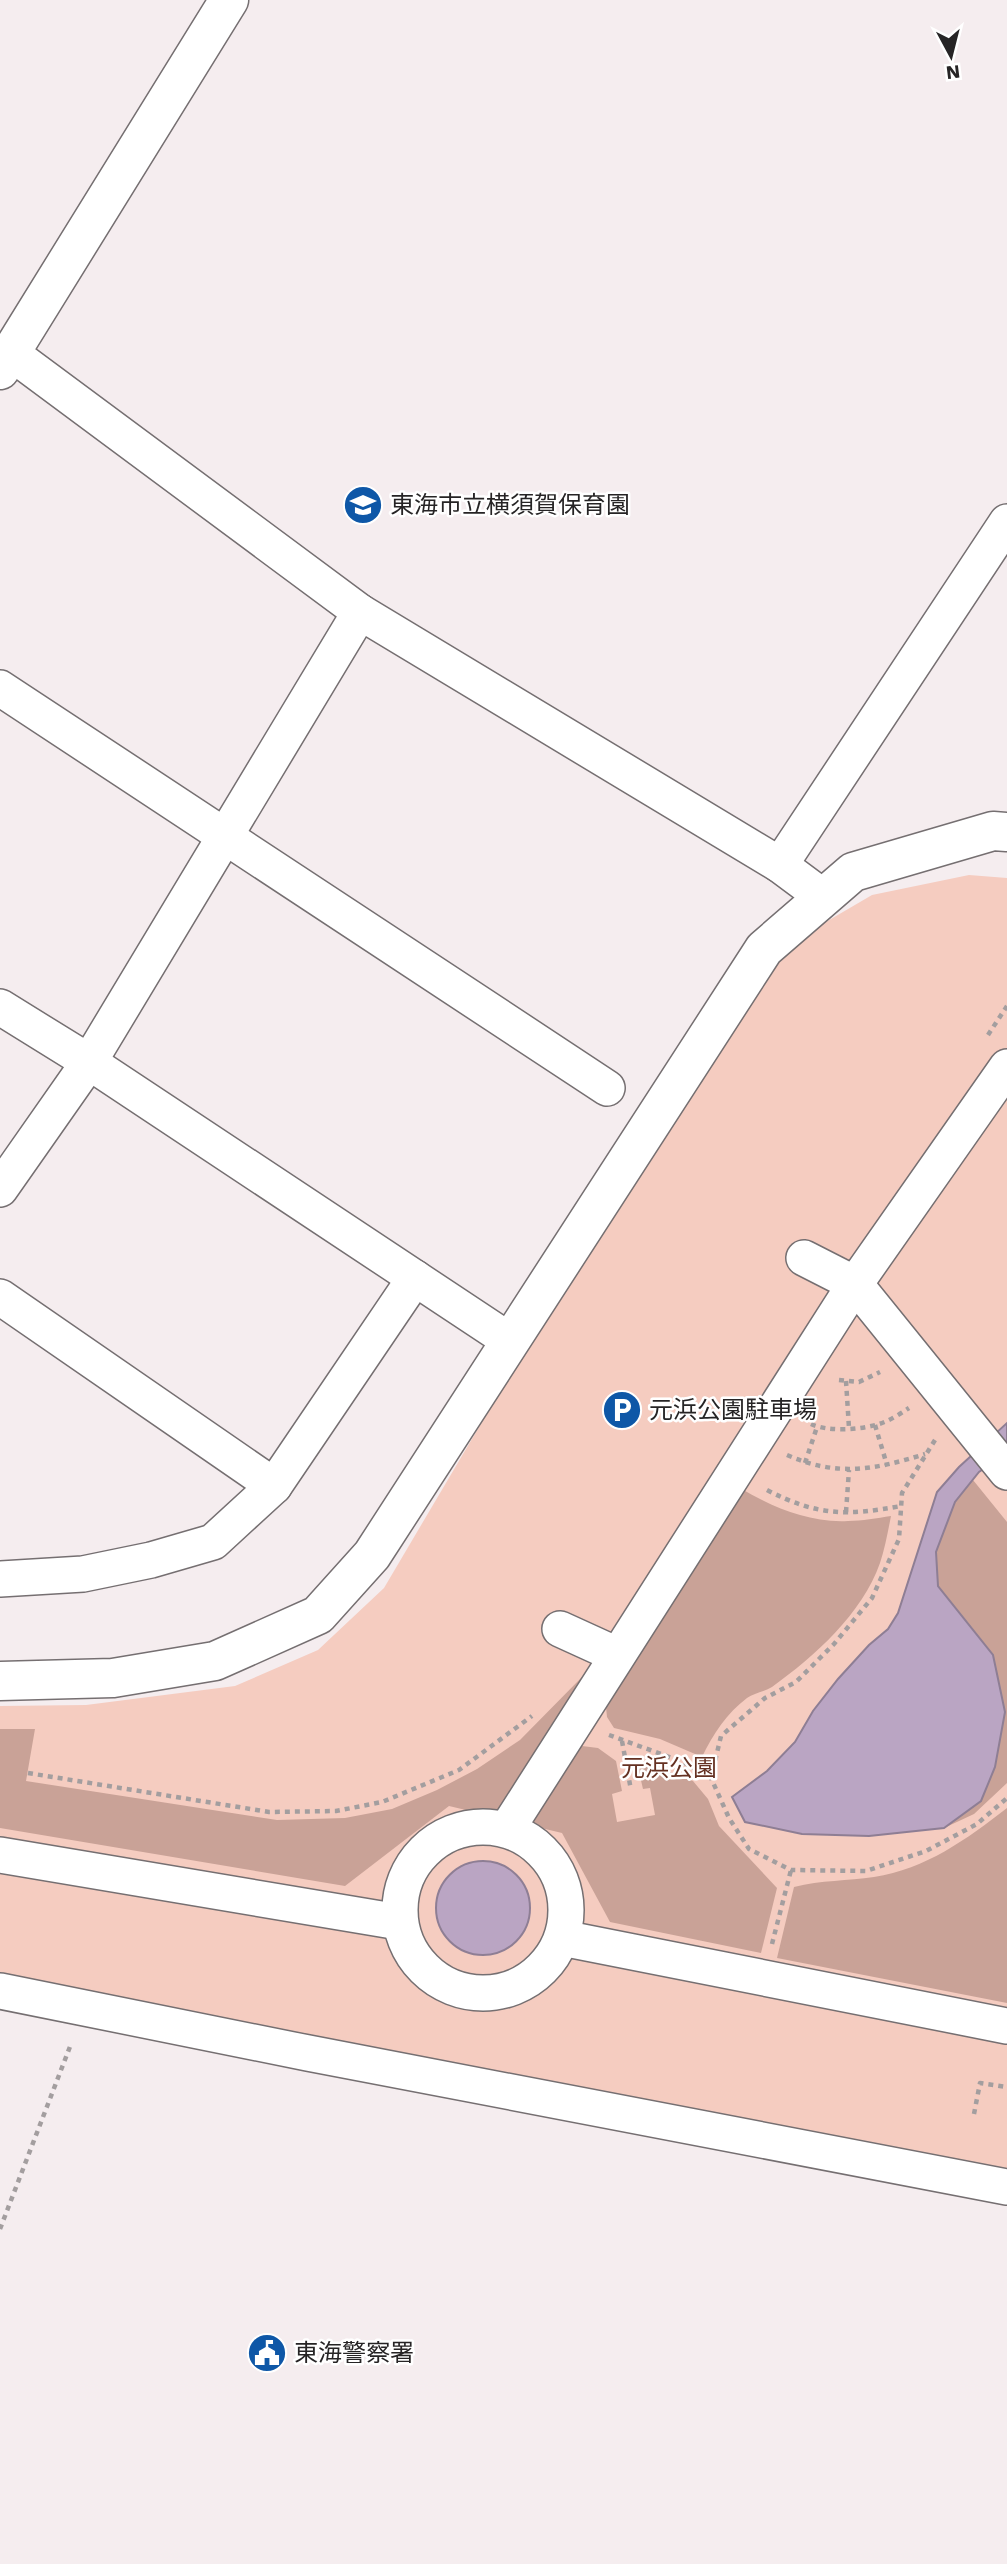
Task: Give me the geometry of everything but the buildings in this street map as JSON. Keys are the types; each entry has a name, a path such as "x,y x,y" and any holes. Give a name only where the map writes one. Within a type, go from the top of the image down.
{"street":[{"path":"229,0 6,362 360,612 780,865 823,897"},
{"path":"780,865 1007,522"},
{"path":"0,1189 89,1062 360,612"},
{"path":"0,688 607,1088"},
{"path":"0,1681 113,1678 215,1661 318,1615 372,1555 764,949 853,872 993,831 1007,832"},
{"path":"0,1007 89,1062 510,1341"},
{"path":"507,1829 855,1284 1007,1068"},
{"path":"804,1258 855,1284 1007,1472"},
{"path":"0,1579 83,1574 151,1560 213,1542 274,1486 415,1278"},
{"path":"0,1297 274,1486"},
{"path":"560,1629 617,1655"},
{"path":"479,1826 507,1829 531,1841 550,1860 563,1884 567,1912 562,1938 549,1961 529,1980 503,1991 475,1993 448,1986 425,1971 408,1949 399,1922 400,1894 410,1868 427,1846 452,1832 479,1826"},
{"path":"0,1855 399,1922"},
{"path":"562,1938 1007,2026"},
{"path":"0,1991 1007,2187"}],"path":[{"path":"802,1367 813,1374 859,1382 912,1354"},
{"path":"846,1381 849,1428"},
{"path":"776,1408 817,1427 849,1428 875,1425 908,1409 948,1399"},
{"path":"711,1778 721,1736 765,1698 796,1682 834,1644 872,1598 899,1539 902,1493 932,1443 948,1399"},
{"path":"875,1425 887,1465"},
{"path":"805,1463 817,1427"},
{"path":"754,1441 805,1463 849,1470 887,1465 925,1454"},
{"path":"846,1513 849,1470"},
{"path":"734,1472 794,1504 831,1512 862,1513 901,1506"},
{"path":"28,1773 269,1812 336,1811 382,1802 459,1770 509,1735 537,1711"},
{"path":"575,1721 683,1762 711,1778 729,1818 749,1849 791,1870 866,1871 926,1851 977,1824 1007,1798"},
{"path":"622,1740 631,1790"},
{"path":"763,1978 791,1870"},
{"path":"0,2229 85,2008"},
{"path":"974,2114 980,2083 1007,2087"}],"green space":[{"name":"元浜公園","path":"969,875 1007,878 1007,2175 0,1987 0,1706 86,1705 235,1686 318,1650 384,1588 512,1371 744,996 807,933 872,895"}],"shaded area":[{"path":"1007,1423 1007,1453 979,1472 955,1502 936,1552 938,1586 993,1655 1005,1712 995,1767 981,1801 944,1828 869,1836 802,1834 745,1822 732,1797 767,1771 795,1742 813,1711 838,1679 869,1645 888,1629 898,1613 937,1492 959,1467"},
{"path":"973,1480 1007,1522 1007,1783 974,1814 944,1828 981,1801 956,1611 938,1586 936,1552 955,1502"},
{"path":"740,1488 778,1507 819,1519 853,1521 891,1516 880,1563 862,1600 820,1648 772,1687 750,1696 733,1710 721,1724 702,1757 660,1739 614,1728 607,1717 605,1698"},
{"path":"582,1677 585,1685 574,1745 598,1748 616,1761 622,1791 612,1794 617,1822 655,1815 650,1788 643,1789 636,1759 693,1781 708,1799 719,1826 777,1888 761,1953 610,1922 562,1833 449,1806 345,1886 0,1828 0,1729 35,1729 26,1781 277,1820 345,1818 392,1809 477,1769 520,1740"},
{"path":"1007,1808 1007,2003 777,1958 794,1887 874,1877 911,1867 945,1851"},
{"path":"483,1861 501,1865 516,1875 526,1890 530,1908 526,1926 516,1941 501,1951 483,1955 465,1951 450,1941 440,1926 436,1908 440,1890 450,1875 465,1865"}],"place":[{"name":"東海市立横須賀保育園","path":"363,505"},
{"name":"元浜公園駐車場","path":"622,1410"},
{"name":"東海警察署","path":"267,2353"}]}
